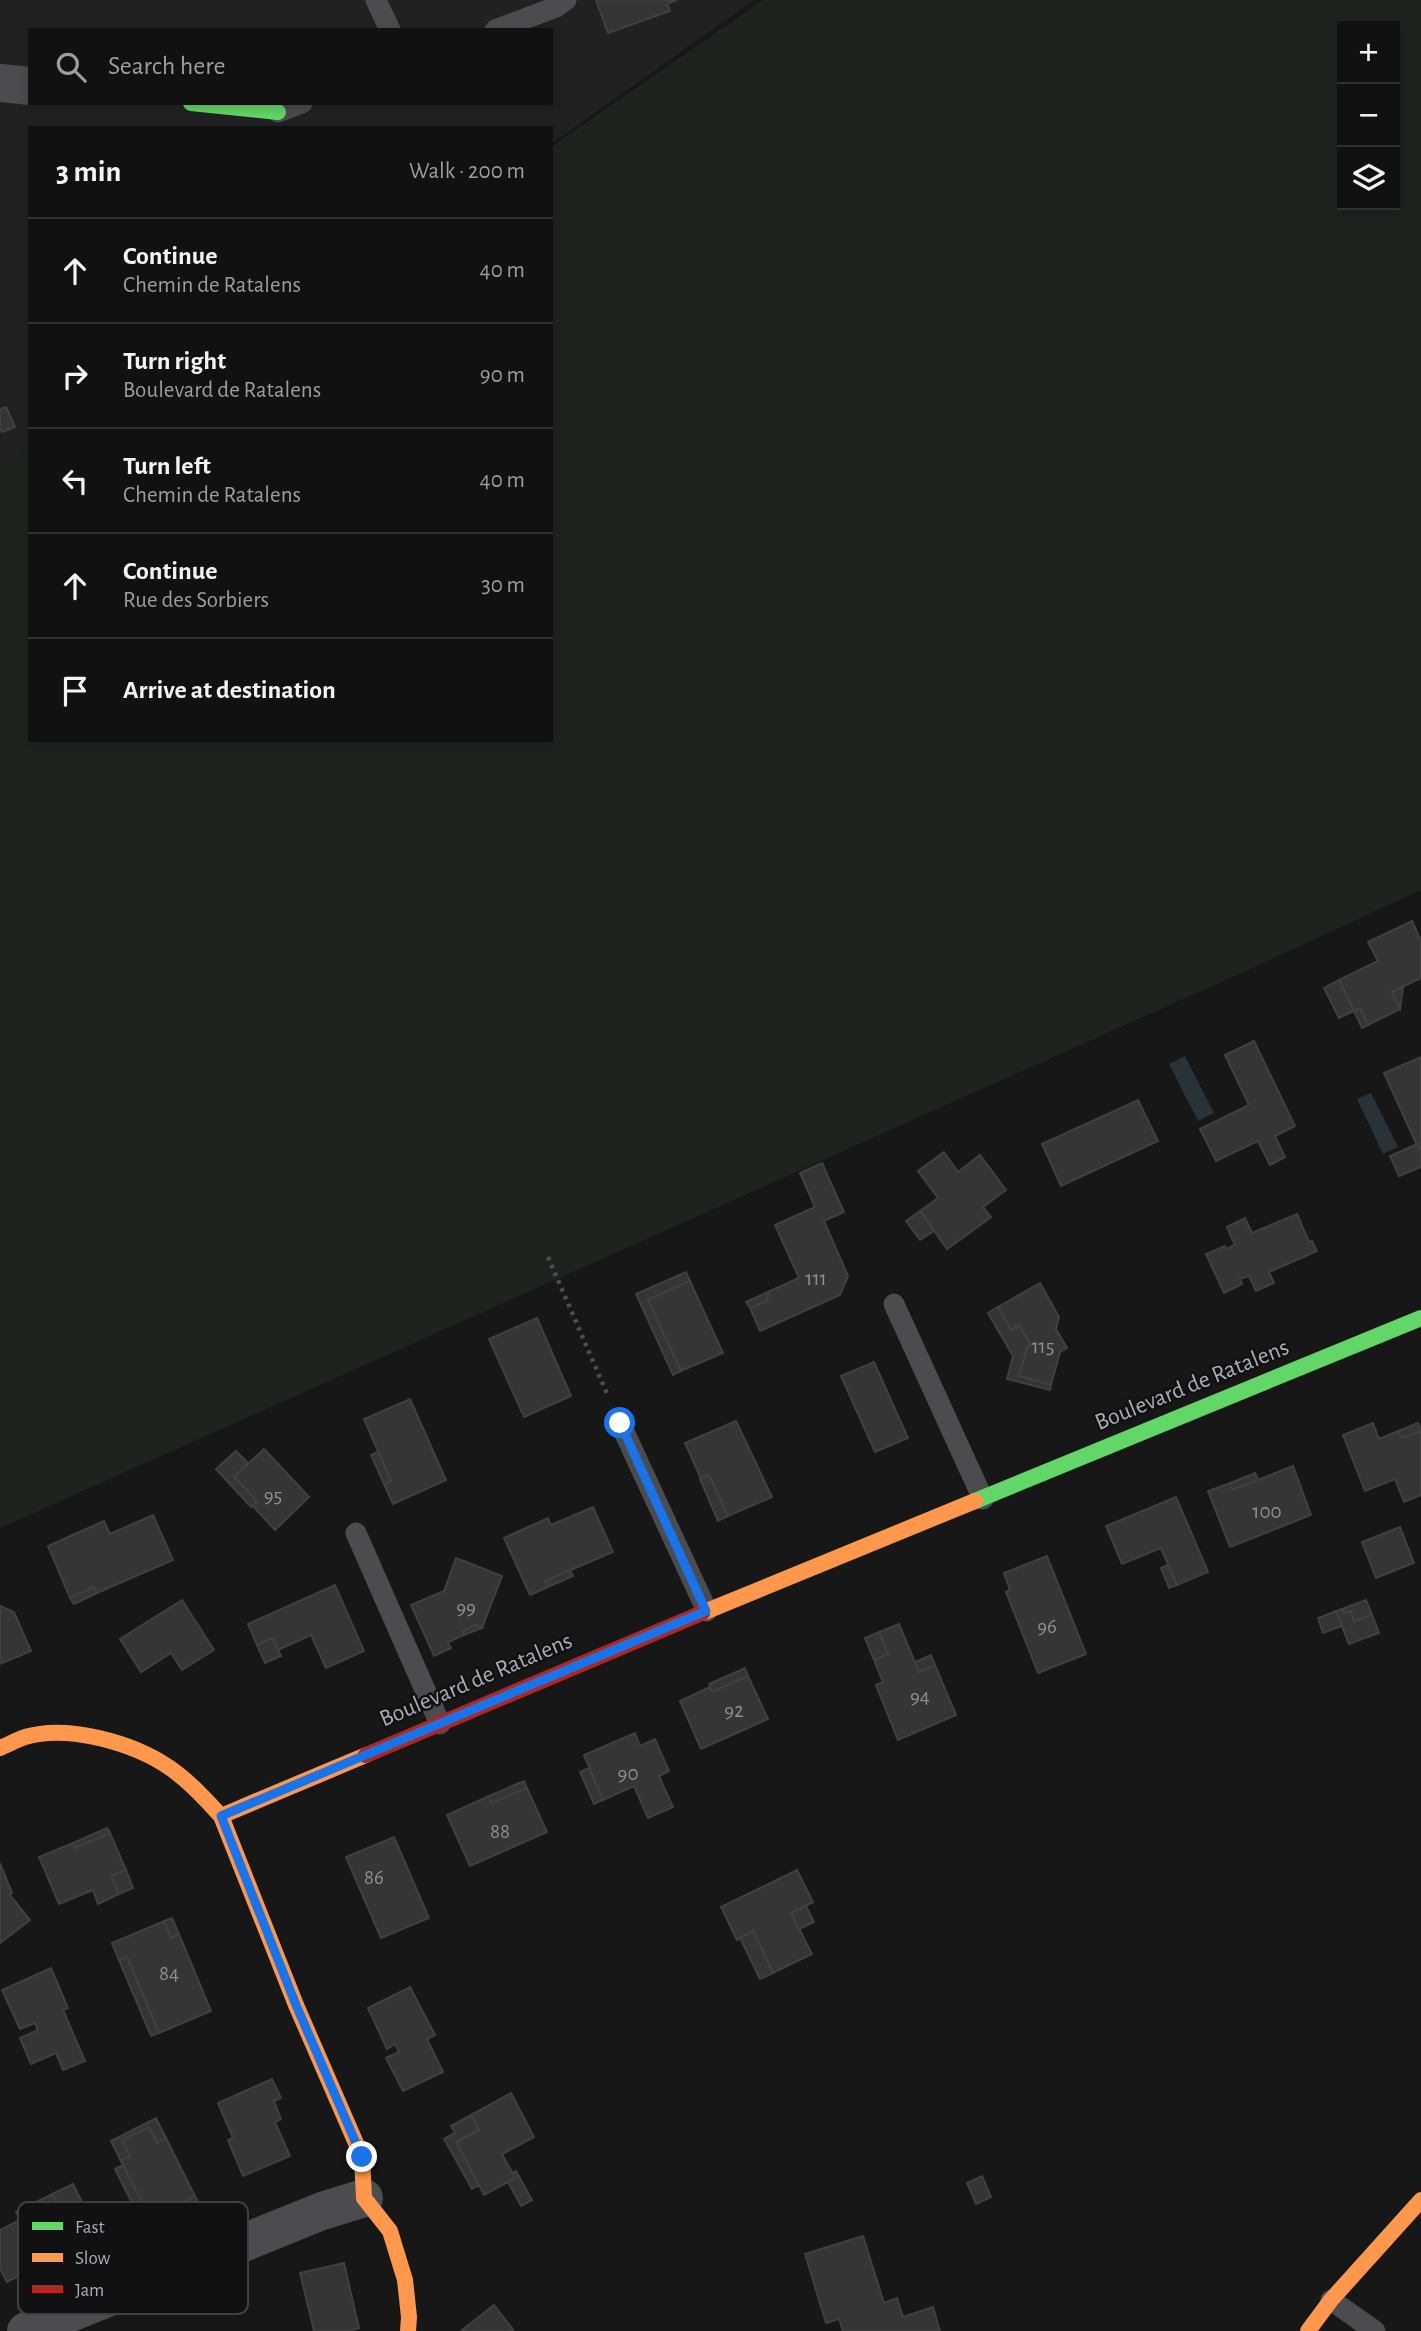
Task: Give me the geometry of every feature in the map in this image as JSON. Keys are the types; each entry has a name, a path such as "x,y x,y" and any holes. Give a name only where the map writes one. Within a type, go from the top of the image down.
{"street":[{"path":"0,83 28,86"},
{"path":"210,105 278,112"},
{"name":"Boulevard de Ratalens","path":"221,1816 706,1611 1421,1318"},
{"path":"0,1748 27,1737 71,1733 116,1743 162,1763 199,1792 221,1816 296,2005 362,2157 364,2198 390,2231 405,2280 410,2317 408,2331"},
{"path":"248,2241 322,2211 364,2198"},
{"path":"1308,2331 1331,2300 1421,2200"},
{"path":"26,2331 68,2314"}],"lane":[{"path":"376,0 389,28"},
{"path":"500,28 566,0"},
{"path":"278,112 297,105"},
{"path":"894,1304 983,1499"},
{"path":"620,1423 706,1611"},
{"path":"356,1533 440,1724"},
{"path":"1331,2300 1375,2331"}],"path":[{"path":"548,1257 620,1423"}],"shaded area":[{"path":"0,0 754,0 553,143 553,126 28,126 28,448 0,461"},
{"path":"763,0 1421,0 1421,890 1248,970 0,1528 0,461 28,448 28,742 553,742 553,146"},
{"path":"1185,1056 1214,1113 1198,1121 1169,1064"},
{"path":"1371,1093 1398,1147 1383,1154 1357,1099"}],"building":[{"path":"596,0 677,0 667,4 670,11 608,33"},
{"path":"6,407 15,427 2,432 0,409"},
{"path":"1412,921 1421,941 1421,978 1392,992 1400,1009 1368,1025 1360,1008 1354,1011 1339,980 1378,961 1368,942"},
{"path":"1339,980 1354,1011 1339,1018 1324,988"},
{"path":"1403,987 1400,1009 1392,992"},
{"path":"1360,1008 1368,1025 1362,1028 1354,1011"},
{"path":"1254,1041 1295,1126 1275,1136 1285,1157 1270,1165 1258,1141 1216,1161 1200,1129 1249,1105 1225,1055"},
{"path":"1421,1057 1421,1154 1384,1073"},
{"path":"1138,1100 1158,1141 1061,1186 1042,1144"},
{"path":"1417,1144 1421,1154 1421,1167 1399,1176 1390,1156"},
{"path":"944,1152 958,1172 980,1155 1006,1190 983,1207 991,1217 947,1249 920,1211 938,1198 918,1171"},
{"path":"822,1163 844,1212 824,1221 848,1276 840,1295 760,1331 750,1308 766,1301 770,1291 799,1278 775,1225 815,1207 800,1173"},
{"path":"920,1211 934,1231 920,1240 906,1221"},
{"path":"1297,1214 1309,1242 1312,1241 1317,1251 1269,1272 1274,1283 1256,1291 1249,1276 1240,1279 1242,1284 1224,1293 1206,1254 1235,1245 1227,1227 1245,1218 1252,1233"},
{"path":"686,1272 690,1281 648,1300 681,1371 673,1375 636,1294"},
{"path":"690,1281 723,1353 681,1371 648,1300"},
{"path":"1040,1283 1059,1317 1056,1329 1067,1348 1060,1352 1051,1385 1019,1376 1027,1347 1031,1345 1019,1325 1011,1330 998,1307"},
{"path":"770,1291 766,1301 750,1308 746,1302"},
{"path":"998,1307 1011,1330 1019,1325 1031,1345 1027,1347 1019,1376 1051,1385 1050,1390 1007,1379 1013,1356 988,1313"},
{"path":"537,1318 571,1396 524,1417 489,1339"},
{"path":"874,1362 908,1438 875,1452 841,1376"},
{"path":"410,1399 446,1480 393,1504 384,1484 391,1481 364,1419"},
{"path":"736,1421 772,1497 728,1516 709,1475 701,1479 685,1443"},
{"path":"1373,1423 1379,1439 1398,1431 1402,1438 1421,1431 1421,1495 1404,1502 1395,1479 1365,1491 1343,1435"},
{"path":"1418,1423 1421,1431 1402,1438 1398,1431"},
{"path":"264,1449 309,1497 275,1530 252,1505 257,1501 234,1477"},
{"path":"236,1451 248,1463 234,1477 257,1501 251,1507 216,1469"},
{"path":"378,1452 391,1481 384,1484 371,1455"},
{"path":"1293,1466 1311,1515 1230,1547 1208,1491 1230,1483 1232,1490"},
{"path":"1255,1473 1258,1480 1232,1490 1230,1483"},
{"path":"709,1475 728,1516 718,1521 700,1479"},
{"path":"1176,1497 1208,1572 1177,1585 1161,1548 1122,1564 1106,1526"},
{"path":"593,1507 613,1552 545,1581 548,1587 530,1595 504,1538 548,1518 551,1525"},
{"path":"153,1515 173,1560 97,1593 94,1587 70,1598 48,1546 104,1521 110,1534"},
{"path":"1400,1527 1414,1563 1376,1578 1362,1542"},
{"path":"1047,1556 1086,1654 1038,1673 1006,1592 1010,1590 1004,1573"},
{"path":"456,1558 502,1576 482,1628 475,1625 463,1631 464,1635 448,1642 451,1648 434,1656 411,1605 444,1591"},
{"path":"1168,1565 1177,1585 1169,1588 1161,1568"},
{"path":"570,1570 573,1576 548,1587 545,1581"},
{"path":"335,1585 364,1651 326,1668 311,1635 278,1650 272,1638 257,1645 248,1624"},
{"path":"94,1587 97,1593 74,1604 70,1598"},
{"path":"182,1600 214,1650 182,1670 171,1653 141,1672 120,1639"},
{"path":"1366,1600 1372,1615 1354,1621 1351,1611 1344,1613 1342,1609"},
{"path":"0,1606 14,1612 31,1651 0,1664"},
{"path":"1342,1609 1344,1613 1351,1611 1354,1621 1372,1615 1379,1633 1349,1644 1336,1611"},
{"path":"1336,1611 1342,1626 1323,1633 1318,1618"},
{"path":"899,1624 919,1672 935,1665 956,1715 898,1740 876,1685 883,1682 874,1660 888,1654 879,1632"},
{"path":"475,1625 482,1628 464,1635 463,1631"},
{"path":"879,1632 888,1654 874,1660 865,1638"},
{"path":"272,1638 281,1656 265,1663 257,1645"},
{"path":"931,1655 935,1665 919,1672 915,1662"},
{"path":"745,1668 748,1676 713,1692 709,1684"},
{"path":"748,1676 768,1719 701,1749 680,1701 710,1687 713,1692"},
{"path":"635,1733 640,1746 655,1739 669,1771 659,1776 673,1807 648,1818 634,1786 603,1800 584,1755"},
{"path":"589,1768 603,1800 594,1804 580,1772"},
{"path":"524,1781 527,1788 492,1803 489,1796"},
{"path":"527,1788 547,1832 470,1866 447,1815 489,1796 492,1803"},
{"path":"107,1828 110,1833 75,1848 73,1843"},
{"path":"110,1833 126,1870 111,1876 119,1894 98,1904 93,1890 59,1904 39,1857 73,1843 75,1848"},
{"path":"394,1837 429,1918 381,1938 346,1857"},
{"path":"0,1863 12,1893 9,1894 30,1920 0,1943"},
{"path":"126,1870 133,1888 119,1894 111,1876"},
{"path":"797,1870 813,1902 791,1913 812,1954 773,1973 753,1931 737,1940 721,1907"},
{"path":"806,1906 814,1922 799,1929 791,1913"},
{"path":"172,1918 179,1934 171,1938 164,1921"},
{"path":"164,1921 171,1938 179,1934 211,2011 159,2033 127,1957 119,1960 112,1943"},
{"path":"753,1931 773,1973 760,1979 740,1938"},
{"path":"127,1957 159,2033 151,2036 119,1960"},
{"path":"51,1968 68,2008 63,2010 85,2061 63,2070 56,2053 31,2064 20,2038 38,2030 35,2023 20,2029 2,1990"},
{"path":"410,1987 435,2035 427,2039 443,2072 403,2091 386,2058 399,2052 395,2044 387,2049 368,2008"},
{"path":"272,2079 281,2098 274,2101 281,2119 275,2122 290,2156 243,2176 228,2140 233,2138 218,2103"},
{"path":"511,2093 534,2137 502,2154 515,2178 484,2195 456,2142 479,2130 471,2115"},
{"path":"471,2115 479,2130 456,2142 479,2185 472,2189 444,2139 455,2133 451,2126"},
{"path":"156,2118 166,2138 157,2143 149,2127 122,2140 130,2156 121,2161 111,2141"},
{"path":"149,2127 157,2143 166,2138 195,2196 184,2202 142,2202 121,2161 130,2156 122,2140"},
{"path":"123,2165 142,2202 132,2202 115,2169"},
{"path":"516,2171 532,2200 521,2206 508,2182 515,2178 512,2173"},
{"path":"982,2176 991,2197 976,2204 967,2183"},
{"path":"73,2184 82,2202 56,2202 52,2194"},
{"path":"52,2194 56,2202 36,2202"},
{"path":"195,2196 198,2202 184,2202"},
{"path":"18,2221 18,2276 7,2282 0,2269 0,2230"},
{"path":"863,2236 884,2303 897,2298 903,2317 933,2307 940,2331 843,2331 839,2319 826,2323 805,2254"},
{"path":"344,2263 359,2328 349,2331 314,2331 300,2273"},
{"path":"494,2305 514,2331 461,2331"}],"traffic: fast":[{"path":"210,105 278,112"},
{"path":"975,1501 1421,1318"}],"traffic: slow":[{"path":"702,1613 975,1501"},
{"path":"0,1748 25,1737 61,1733 100,1738 120,1744 170,1768 221,1816 366,1755"},
{"path":"221,1816 296,2005 362,2157 364,2198 390,2231 405,2280 408,2331"},
{"path":"1308,2331 1331,2300 1421,2200"}],"traffic: jam":[{"path":"366,1755 702,1613"}],"route":[{"path":"362,2157 296,2005 221,1816 706,1611 620,1423"}]}
